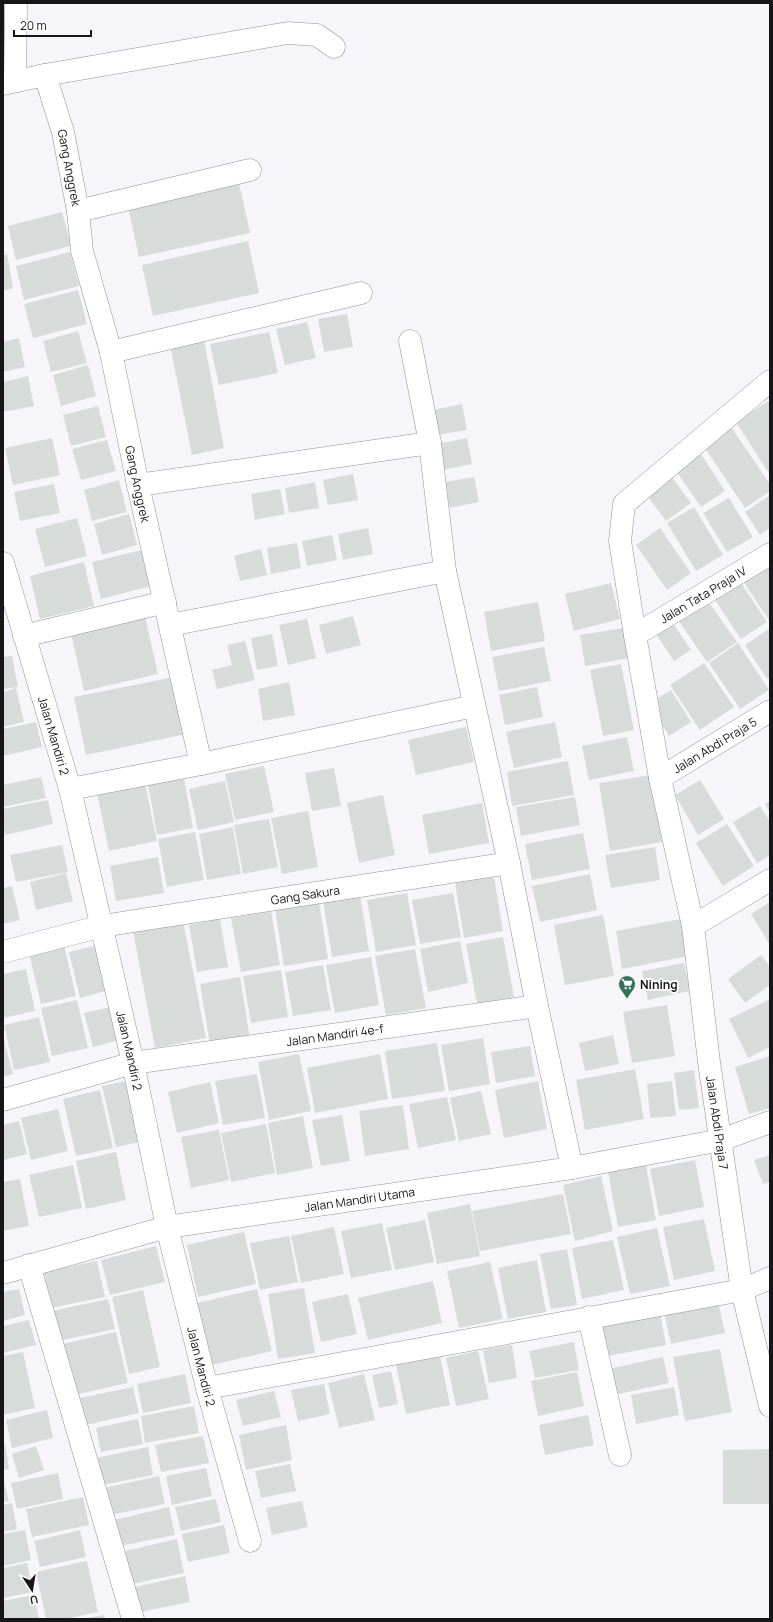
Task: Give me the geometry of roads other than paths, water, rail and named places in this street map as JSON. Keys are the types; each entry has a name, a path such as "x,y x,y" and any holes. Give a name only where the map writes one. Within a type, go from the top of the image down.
{"street":[{"path":"16,3 9,83 46,75 288,32 317,36 334,47"},
{"name":"Gang Anggrek","path":"46,75 63,132 78,211 82,251 111,352 138,485 201,764"},
{"path":"78,211 250,170"},
{"path":"111,352 361,293"},
{"path":"410,341 430,443 445,571 509,864 537,1006 572,1168"},
{"name":"Jalan Abdi Praja 7","path":"770,381 624,504 620,541 660,778 693,926 709,1062 742,1290 770,1406"},
{"path":"138,485 430,443"},
{"name":"Jalan Tata Praja IV","path":"635,635 770,554"},
{"name":"Jalan Mandiri 2","path":"3,563 70,789 133,1063 167,1227 207,1388 250,1541"},
{"path":"170,625 445,571"},
{"path":"24,636 165,602"},
{"path":"70,789 201,764 474,706"},
{"name":"Jalan Abdi Praja 5","path":"660,778 770,711"},
{"name":"Gang Sakura","path":"3,952 102,926 509,864"},
{"path":"693,926 770,880"},
{"name":"Jalan Mandiri 4e-f","path":"3,1100 133,1063 537,1006"},
{"name":"Jalan Mandiri Utama","path":"3,1273 167,1227 572,1168 720,1140 770,1122"},
{"path":"29,1265 133,1619"},
{"path":"207,1388 742,1290 770,1278"},
{"path":"589,1317 620,1455"}],"place":[{"name":"Nining","path":"627,999"}]}
